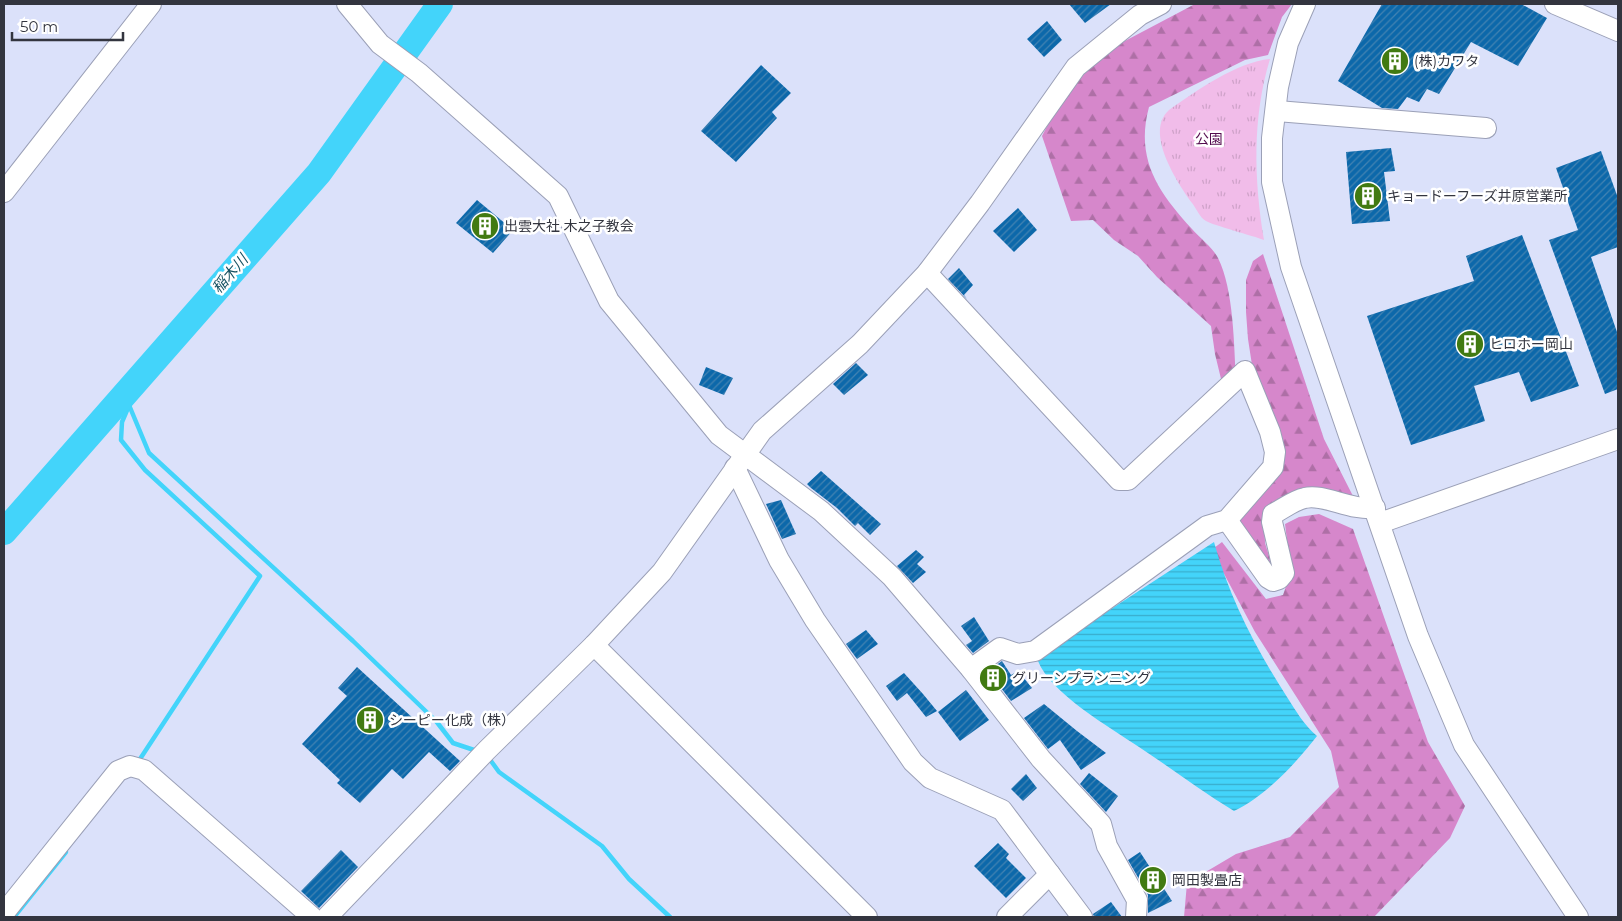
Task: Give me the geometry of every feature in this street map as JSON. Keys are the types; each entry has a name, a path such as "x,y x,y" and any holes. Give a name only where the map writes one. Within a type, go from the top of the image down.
{"street":[{"path":"4,192 151,4"},
{"path":"347,4 380,44 392,55 419,74 558,196 609,302 739,461 779,560 815,620 913,762 930,778 1002,810 1082,917"},
{"path":"327,917 487,750 594,645 662,572 762,431 860,344 927,273 980,203 1076,67 1140,15 1161,4"},
{"path":"1305,4 1288,42 1278,87 1277,110 1272,138 1272,182 1291,267 1378,515 1418,636 1464,745 1578,917"},
{"path":"1555,4 1618,31"},
{"path":"1277,110 1486,128"},
{"path":"927,273 1119,480 1128,480 1245,371 1270,432 1275,452 1273,467 1227,520 1208,526 1035,651 1018,654 1000,648 971,669"},
{"path":"1227,520 1268,578 1273,581 1279,579 1284,573 1272,522 1273,514 1304,498 1313,497 1378,515 1618,439"},
{"path":"739,461 780,479 821,511 892,577 971,669 1041,759 1101,824 1107,846 1137,900 1136,917"},
{"path":"594,645 867,917"},
{"path":"4,913 118,771 130,766 144,770 312,917"},
{"path":"1007,917 1050,874"}],"green space":[{"path":"1195,4 1292,4 1282,17 1268,55 1245,60 1149,107 1145,126 1147,159 1152,174 1169,202 1213,251 1223,271 1230,302 1234,335 1236,382 1222,383 1211,326 1157,277 1138,256 1114,240 1093,220 1071,221 1042,136 1061,99 1088,70 1123,42"},
{"name":"公園","path":"1270,59 1260,104 1256,149 1258,195 1264,240 1210,223 1202,218 1172,170 1161,144 1160,131 1162,119 1169,110 1192,94 1231,71 1257,61"},
{"path":"1263,254 1324,439 1355,500 1264,514 1265,543 1274,572 1238,522 1270,482 1248,339 1246,312 1246,280 1253,261"},
{"path":"1319,514 1353,529 1428,742 1465,806 1450,838 1374,917 1184,917 1187,883 1236,854 1290,837 1339,787 1331,751 1255,632 1222,570 1214,548 1222,542 1266,599 1283,595 1291,572 1285,524 1299,517"}],"water":[{"path":"1214,542 1227,583 1254,641 1297,713 1317,736 1269,788 1234,811 1082,709 1055,685 1038,661 1045,652"}],"building":[{"path":"1069,4 1111,4 1085,23"},
{"name":"(株)カワタ","path":"1382,4 1521,4 1547,18 1518,66 1471,42 1439,94 1427,89 1419,102 1407,97 1398,109 1382,108 1338,81"},
{"path":"1047,21 1062,40 1044,57 1027,39"},
{"path":"761,65 791,93 772,112 777,118 736,162 701,131"},
{"name":"キョードーフーズ井原営業所","path":"1391,148 1395,171 1384,172 1390,221 1352,224 1346,152"},
{"path":"1601,151 1618,198 1618,247 1591,257 1618,335 1618,389 1605,394 1549,240 1578,230 1556,168"},
{"name":"出雲大社 木之子教会","path":"477,200 513,230 493,253 456,223"},
{"path":"1018,208 1037,230 1014,252 993,231"},
{"name":"ヒロホー岡山","path":"1522,235 1579,386 1531,402 1519,372 1474,386 1485,421 1411,445 1367,316 1474,281 1466,256"},
{"path":"959,268 973,285 964,295 967,299 948,279"},
{"path":"856,363 868,375 844,395 833,384"},
{"path":"706,367 733,378 724,395 699,385"},
{"path":"821,471 881,524 870,535 858,523 855,526 837,508 807,484"},
{"path":"781,500 796,534 782,539 766,504"},
{"path":"916,550 924,557 917,564 926,572 913,583 897,566"},
{"path":"974,617 989,641 973,653 966,645 972,641 961,626"},
{"path":"866,630 878,644 857,659 846,644"},
{"path":"1002,661 1011,675 1018,671 1032,688 1011,701 988,671"},
{"name":"シーピー化成（株）","path":"357,667 460,761 450,771 429,752 403,779 392,769 360,803 337,783 340,780 302,744 347,696 338,688"},
{"path":"904,673 937,711 926,717 907,693 897,701 886,686"},
{"path":"966,690 989,720 960,741 938,712"},
{"path":"1044,704 1106,753 1081,770 1060,740 1048,749 1024,718"},
{"path":"1089,773 1118,796 1106,812 1080,784"},
{"path":"1026,774 1037,788 1023,801 1011,789"},
{"path":"998,843 1009,854 1006,858 1026,878 1006,898 974,866"},
{"path":"341,850 358,867 319,908 301,891"},
{"name":"岡田製畳店","path":"1140,852 1172,901 1148,913 1148,895 1128,860"},
{"path":"1111,902 1122,917 1094,917 1093,914"}],"waterway":[{"name":"稲木川","path":"4,532 319,173 440,4"},
{"path":"140,759 260,576 145,470 121,440 122,422 142,375"},
{"path":"129,405 149,453 353,641 436,721 453,743 474,750"},
{"path":"491,761 499,772 602,846 629,879 670,917"},
{"path":"14,917 66,852"}],"place":[{"name":"(株)カワタ","path":"1395,61"},
{"name":"キョードーフーズ井原営業所","path":"1368,196"},
{"name":"出雲大社 木之子教会","path":"485,226"},
{"name":"ヒロホー岡山","path":"1470,344"},
{"name":"グリーンプランニング","path":"993,678"},
{"name":"シーピー化成（株）","path":"370,720"},
{"name":"岡田製畳店","path":"1153,880"}]}
